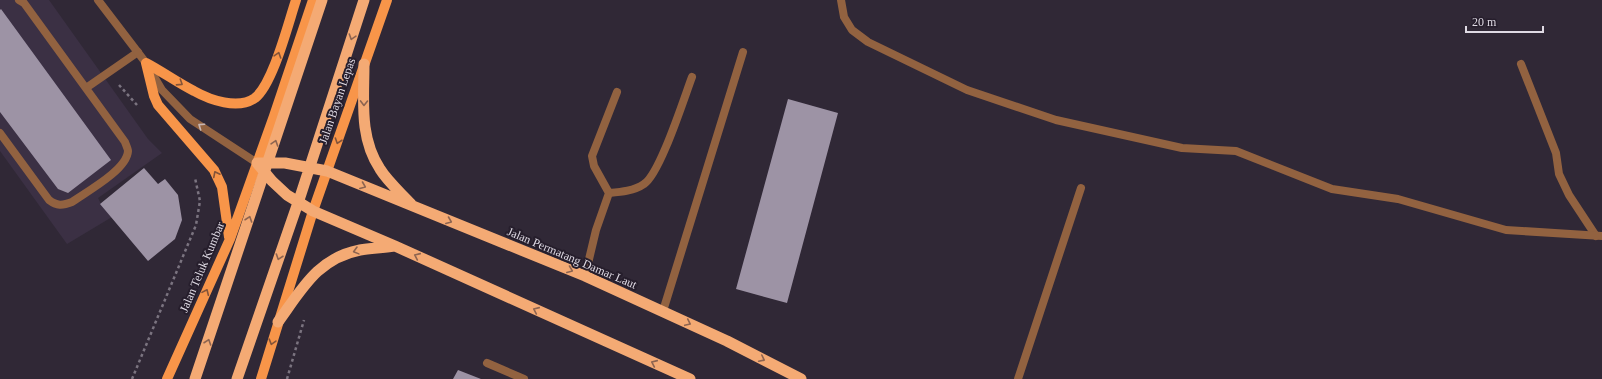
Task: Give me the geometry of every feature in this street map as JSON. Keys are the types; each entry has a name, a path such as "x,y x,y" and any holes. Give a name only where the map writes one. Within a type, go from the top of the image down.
{"highway":[{"path":"195,379 263,180 322,0"},
{"name":"Jalan Bayan Lepas","path":"237,379 301,194 364,0"},
{"path":"364,64 363,118 368,144 380,170 413,206"},
{"name":"Jalan Permatang Damar Laut","path":"257,163 285,163 327,171 585,276 662,311 801,379"},
{"path":"257,163 272,181 287,195 313,211 395,246 690,379"},
{"path":"278,322 309,279 325,264 343,255 360,250 395,246"}],"main road":[{"path":"146,63 169,75 194,92 226,104 240,104 255,98 270,77 296,0"},
{"path":"257,163 312,0"},
{"name":"Jalan Bayan Lepas","path":"313,211 387,0"},
{"path":"146,63 154,96 158,105 214,170 222,188 230,239"},
{"name":"Jalan Teluk Kumbar","path":"167,379 230,239 257,163"},
{"path":"261,379 313,211"}],"street":[{"path":"0,133 49,200 56,205 64,205 72,202 120,168 126,159 128,151 125,142 24,4 19,0"},
{"path":"98,0 146,63 162,90 190,119 257,163"},
{"path":"841,0 844,17 852,30 868,42 967,90 1056,120 1182,148 1236,151 1288,170 1332,189 1398,199 1506,230 1599,236"},
{"path":"86,88 138,52"},
{"path":"662,311 744,52"},
{"path":"1522,64 1556,153 1560,174 1569,195 1599,236"},
{"path":"609,193 630,190 646,184 660,161 692,77"},
{"path":"585,276 596,230 609,193 594,166 592,156 618,92"},
{"path":"1018,379 1081,188"},
{"path":"487,363 524,379"}],"path":[{"path":"109,72 138,108"},
{"path":"132,379 196,225 200,201 198,186 193,172"},
{"path":"287,379 304,318"}],"shaded area":[{"path":"0,0 49,0 148,139 162,153 98,198 112,217 67,244 0,151"}],"building":[{"path":"1,9 111,160 68,193 58,189 0,112"},
{"path":"788,99 838,113 787,303 736,289"},
{"path":"144,168 158,184 165,179 178,195 182,220 175,239 148,261 100,204"},
{"path":"458,370 481,379 453,379"}]}
